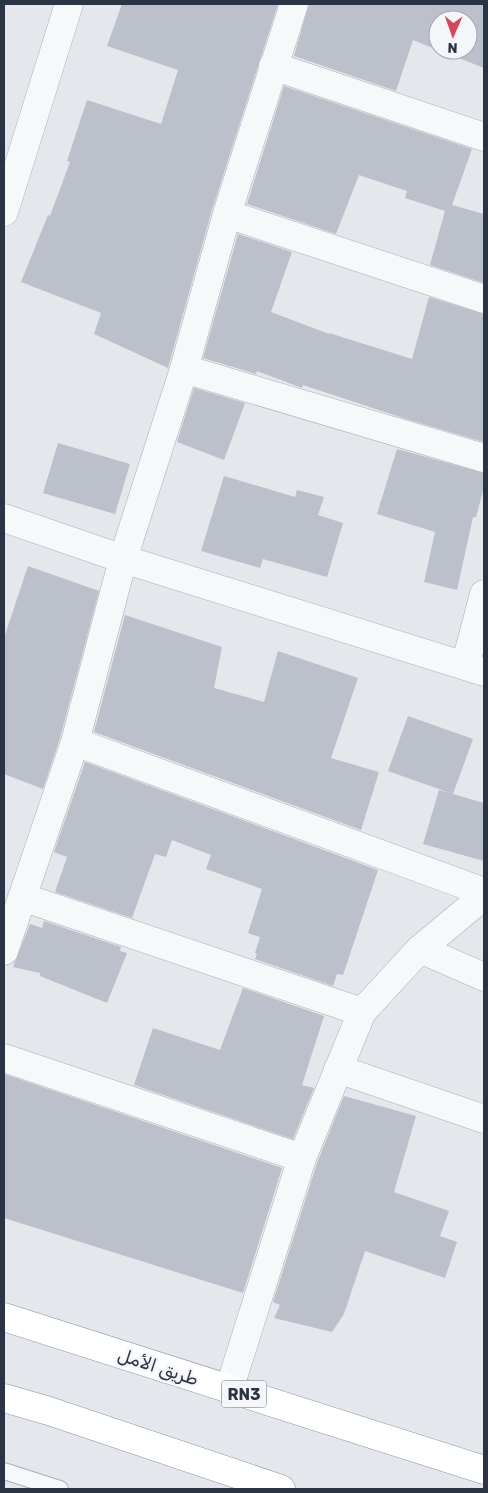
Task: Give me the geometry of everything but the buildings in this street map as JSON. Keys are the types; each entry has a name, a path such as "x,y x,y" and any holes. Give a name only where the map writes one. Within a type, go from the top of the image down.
{"highway":[{"name":"طريق الأمل","path":"4,1317 484,1470"},
{"path":"4,1398 281,1489"}],"street":[{"path":"4,951 75,742 123,559 184,369 227,214 294,4"},
{"path":"4,212 63,5"},
{"path":"273,66 484,137"},
{"path":"227,214 484,300"},
{"path":"184,369 484,458"},
{"path":"4,518 123,559 474,669 484,594"},
{"path":"75,742 484,892"},
{"path":"229,1390 302,1158 362,1012 420,949 484,896"},
{"path":"22,897 362,1012"},
{"path":"420,949 484,977"},
{"path":"4,1058 302,1158"},
{"path":"338,1069 484,1119"}],"lane":[{"path":"4,1471 60,1489"}]}
